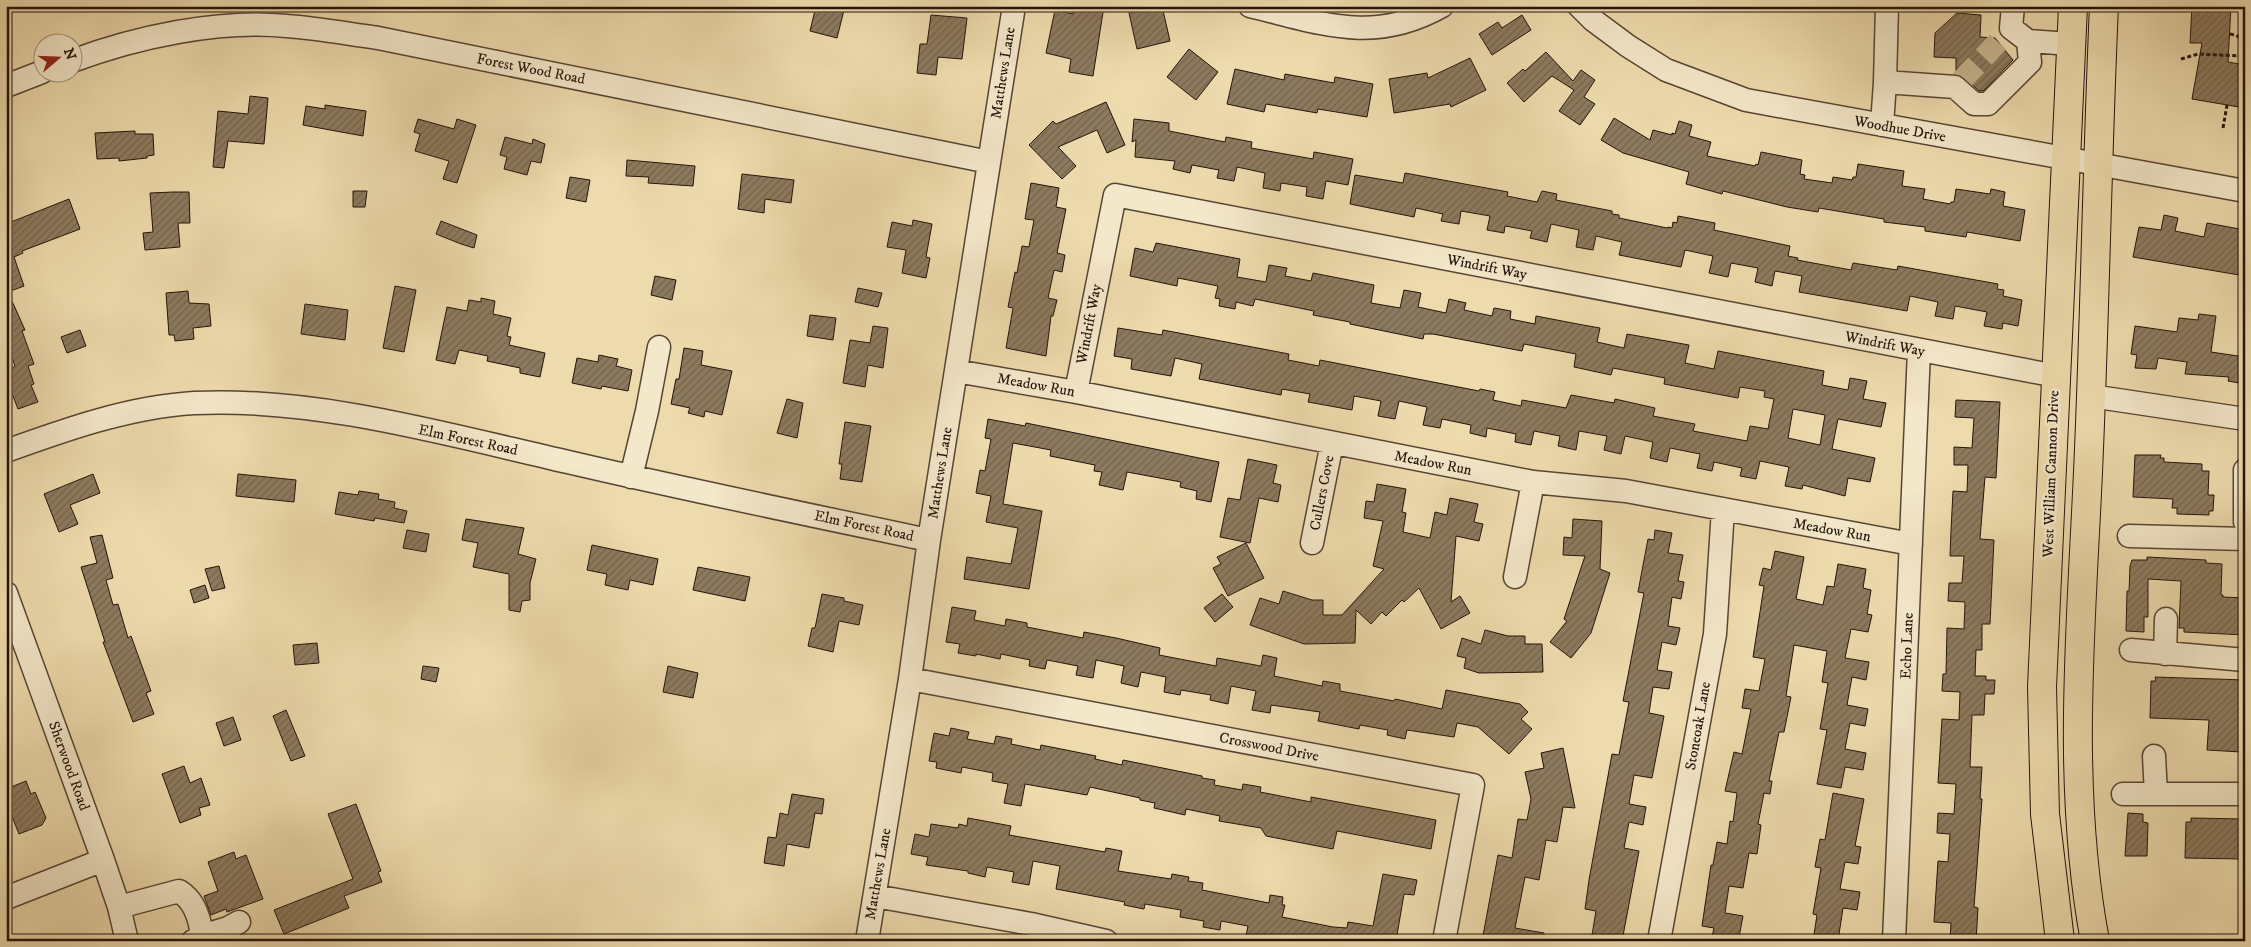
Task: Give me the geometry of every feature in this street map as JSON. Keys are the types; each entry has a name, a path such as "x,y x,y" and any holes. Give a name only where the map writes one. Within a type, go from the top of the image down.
{"main road":[{"name":"West William Cannon Drive","path":"2060,941 2046,823 2042,725 2073,6"},
{"path":"2095,941 2081,830 2077,722 2091,396 2097,163 2104,6"}],"street":[{"name":"Matthews Lane","path":"867,941 910,679 929,540 1014,6"},
{"path":"1250,6 1321,23 1363,29 1397,25 1420,18 1442,6"},
{"name":"Woodhue Drive","path":"1579,6 1628,46 1666,70 1746,100 2245,191"},
{"path":"1882,125 1888,6"},
{"name":"Forest Wood Road","path":"82,58 156,36 181,32 246,25 286,26 378,38 989,162"},
{"path":"1885,82 1958,84 1974,104 1988,104 2030,62 2013,29"},
{"path":"2013,29 2071,44"},
{"path":"6,86 32,76"},
{"name":"Windrift Way","path":"1076,392 1115,195 2056,376"},
{"path":"631,477 647,411 659,347"},
{"name":"Echo Lane","path":"1894,941 1919,350"},
{"name":"Meadow Run","path":"956,371 1076,392 1533,482 1626,491 1911,544"},
{"path":"2091,396 2245,419"},
{"name":"Elm Forest Road","path":"6,451 70,428 137,410 193,403 247,402 330,411 456,436 631,477 929,540"},
{"name":"Cullers Cove","path":"1312,543 1332,443"},
{"path":"2245,470 2245,522"},
{"path":"1515,577 1533,482"},
{"name":"Stoneoak Lane","path":"1659,941 1715,634 1723,509"},
{"path":"2130,536 2245,539"},
{"name":"Sherwood Road","path":"6,593 104,860 119,907 127,941"},
{"path":"2165,654 2166,619"},
{"path":"2131,650 2245,660"},
{"name":"Crosswood Drive","path":"910,679 1473,785 1444,941"},
{"path":"2154,756 2156,794"},
{"path":"2123,794 2245,794"},
{"path":"6,898 104,860"},
{"path":"119,907 179,892 187,896 200,923 198,938 228,928 239,922"},
{"path":"875,896 1013,931 1106,941"}],"path":[{"path":"2230,34 2236,35 2245,42"},
{"path":"2181,59 2198,54 2243,54"},
{"path":"2223,128 2228,105"}],"building":[{"path":"816,6 845,6 837,38 810,31"},
{"path":"1074,6 1104,6 1093,76 1069,72 1071,59 1046,53 1055,10 1073,14"},
{"path":"1162,6 1170,41 1137,49 1129,13"},
{"path":"2192,6 2231,6 2228,62 2245,65 2245,108 2192,99 2202,43 2190,43"},
{"path":"1957,13 1981,15 1980,37 1995,38 2013,60 1983,91 1979,91 1964,77 1956,74 1956,58 1934,57 1935,33"},
{"path":"931,15 967,18 962,59 938,57 936,75 917,73 920,44 927,44"},
{"path":"1522,15 1531,30 1492,55 1479,34 1498,22 1502,28"},
{"path":"1189,49 1218,72 1196,100 1167,77"},
{"path":"1546,52 1573,81 1581,70 1595,80 1584,97 1595,104 1580,125 1559,111 1574,90 1552,76 1524,102 1507,83 1523,69 1525,71"},
{"path":"1470,58 1486,90 1451,107 1450,104 1394,113 1389,79 1427,73 1428,78"},
{"path":"1235,69 1284,80 1285,74 1334,83 1335,77 1373,84 1367,117 1318,109 1317,113 1266,104 1264,112 1227,104"},
{"path":"250,96 268,98 264,144 228,141 224,168 213,167 218,111 248,114"},
{"path":"1106,102 1125,145 1107,153 1097,130 1058,147 1076,166 1062,179 1029,145 1053,121 1056,124"},
{"path":"325,105 366,111 363,136 303,125 306,106 325,109"},
{"path":"1614,118 1650,140 1653,130 1672,135 1672,133 1675,134 1679,121 1692,125 1689,136 1711,142 1707,156 1755,166 1756,164 1758,165 1761,152 1802,160 1800,174 1805,175 1804,179 1832,183 1833,177 1852,180 1853,177 1856,177 1858,164 1904,171 1902,186 1925,189 1923,199 1950,204 1954,202 1956,189 1990,194 1991,189 2005,192 2003,206 2025,210 2020,241 1967,232 1966,237 1925,231 1925,227 1884,222 1884,219 1819,208 1818,212 1787,207 1723,191 1722,194 1686,184 1689,172 1623,153 1601,140"},
{"path":"418,119 454,129 457,119 476,125 457,183 443,179 449,161 415,151 420,134 414,132"},
{"path":"1134,119 1169,123 1169,131 1225,142 1226,137 1252,142 1251,148 1313,159 1314,152 1353,159 1348,185 1326,181 1323,199 1306,196 1307,187 1281,183 1280,191 1263,188 1265,173 1237,167 1234,181 1217,178 1219,170 1192,165 1190,173 1173,169 1175,161 1135,157 1136,140 1132,142"},
{"path":"135,131 135,134 153,134 154,155 147,156 147,158 119,161 119,158 97,159 95,133"},
{"path":"505,137 532,144 533,139 545,144 541,163 531,161 527,175 504,169 507,157 500,155"},
{"path":"627,160 695,166 693,186 648,183 649,177 626,176"},
{"path":"1405,173 1508,192 1507,196 1537,202 1542,191 1557,194 1556,200 1612,211 1612,214 1619,215 1619,218 1667,228 1672,228 1673,222 1677,223 1678,216 1715,223 1714,230 1790,246 1788,256 1798,258 1797,260 1851,270 1853,263 1897,270 1898,266 1998,284 1997,289 2004,290 2003,296 2022,300 2018,326 2003,323 2002,329 1984,326 1987,312 1955,306 1953,319 1935,316 1938,302 1910,296 1907,311 1799,292 1802,276 1775,271 1772,286 1755,282 1758,268 1731,263 1728,277 1709,273 1713,256 1685,250 1681,267 1619,255 1622,242 1596,236 1593,250 1576,247 1579,230 1551,224 1547,242 1530,238 1532,231 1505,226 1504,233 1487,230 1490,216 1461,211 1459,224 1441,221 1443,214 1416,208 1414,217 1350,204 1355,175 1403,183"},
{"path":"742,174 794,180 791,203 765,199 764,213 738,209"},
{"path":"570,177 590,180 586,202 566,198"},
{"path":"1031,183 1059,188 1056,207 1066,209 1057,253 1065,255 1062,272 1054,270 1048,298 1057,300 1053,316 1051,316 1046,356 1006,348 1013,308 1008,307 1015,272 1017,273 1022,246 1029,247 1034,220 1025,219"},
{"path":"353,191 367,191 365,207 353,207"},
{"path":"189,192 190,223 178,223 180,247 145,250 143,233 153,232 150,193"},
{"path":"69,199 80,229 22,251 23,253 14,257 24,286 8,292 25,330 22,331 34,364 28,366 34,384 31,385 38,402 18,409 6,378 6,372 15,366 6,342 6,224"},
{"path":"2164,215 2178,218 2175,231 2204,237 2207,223 2245,230 2245,276 2133,257 2139,227 2161,230"},
{"path":"913,220 932,224 926,257 930,258 926,278 902,273 906,250 887,247 892,222 912,226"},
{"path":"441,221 477,235 474,248 436,234"},
{"path":"1156,243 1240,259 1237,277 1266,282 1269,265 1287,268 1285,276 1311,281 1313,273 1374,285 1371,303 1400,308 1404,290 1421,293 1418,307 1446,313 1449,299 1466,303 1464,310 1492,316 1494,308 1511,311 1510,319 1535,324 1536,316 1600,328 1597,342 1624,348 1627,334 1689,345 1685,363 1714,369 1718,351 1824,371 1822,385 1848,390 1850,378 1867,381 1863,399 1886,403 1881,427 1838,419 1832,449 1875,458 1870,482 1848,478 1845,496 1803,485 1802,489 1785,486 1789,467 1760,461 1756,479 1740,476 1742,468 1714,462 1712,471 1697,468 1700,454 1670,448 1667,462 1650,458 1653,442 1625,436 1621,454 1604,450 1607,436 1579,431 1576,450 1558,446 1560,436 1534,431 1531,445 1515,442 1516,434 1487,428 1486,437 1470,433 1471,425 1442,419 1440,428 1423,425 1427,407 1399,401 1395,419 1378,416 1381,401 1354,396 1352,410 1308,402 1310,394 1282,389 1281,395 1199,379 1202,364 1175,358 1171,376 1131,369 1132,359 1114,356 1118,328 1162,335 1163,330 1289,354 1288,360 1319,366 1320,360 1479,391 1480,389 1495,392 1493,400 1521,406 1522,400 1566,408 1571,395 1614,403 1615,399 1655,408 1653,416 1695,424 1693,431 1747,441 1750,426 1768,429 1774,399 1764,397 1765,391 1740,387 1738,398 1664,384 1665,378 1613,368 1611,375 1574,367 1576,354 1524,344 1522,351 1433,334 1424,334 1423,339 1350,324 1350,322 1313,315 1314,311 1255,299 1253,306 1236,302 1235,309 1219,306 1220,299 1215,298 1218,286 1178,278 1177,286 1130,276 1135,248 1153,252","holes":["1793,409 1825,415 1820,445 1788,438"]},
{"path":"655,276 676,280 672,300 651,295"},
{"path":"395,286 416,290 404,352 383,348"},
{"path":"858,288 882,293 878,307 855,302"},
{"path":"188,291 189,303 209,304 211,326 193,328 194,339 175,341 174,335 169,335 166,293"},
{"path":"481,298 495,301 493,314 511,318 507,336 511,337 509,345 545,353 540,377 520,373 520,368 487,361 488,356 459,350 455,364 436,360 447,307 467,311 469,300 481,302"},
{"path":"305,304 348,310 345,340 301,334"},
{"path":"2199,314 2216,316 2211,352 2245,357 2245,384 2228,381 2229,377 2185,374 2187,362 2158,358 2156,369 2135,368 2137,355 2131,354 2135,326 2177,332 2179,318 2198,320"},
{"path":"810,315 836,318 833,340 807,336"},
{"path":"873,326 888,328 883,368 868,365 865,387 843,383 850,340 870,343"},
{"path":"80,330 86,346 67,353 61,337"},
{"path":"684,348 703,351 701,365 732,371 722,415 705,411 704,417 688,413 690,408 671,404 676,379 679,379"},
{"path":"599,355 618,359 616,366 632,370 628,391 602,386 601,389 572,383 577,358 598,362"},
{"path":"787,399 803,403 797,438 777,433"},
{"path":"1956,400 2000,402 1996,478 1985,477 1980,539 1994,540 1990,624 1982,624 1982,650 1976,650 1975,676 1986,676 1986,680 1995,680 1994,694 1985,694 1984,715 1972,715 1970,767 1982,767 1980,799 1982,799 1974,907 1978,908 1976,941 1950,941 1951,923 1934,922 1938,861 1948,862 1950,834 1937,833 1938,813 1954,814 1956,784 1938,783 1942,719 1959,720 1960,692 1942,691 1943,674 1946,674 1947,628 1964,629 1965,602 1948,601 1949,583 1962,583 1964,556 1950,556 1953,491 1967,492 1968,465 1954,465 1954,447 1972,448 1974,418 1955,417"},
{"path":"988,419 1025,426 1026,423 1219,462 1211,502 1196,499 1197,491 1180,487 1181,482 1127,472 1123,490 1099,485 1102,472 1094,471 1095,465 1050,456 1051,450 1013,443 1003,504 1042,511 1029,589 964,579 967,557 1011,564 1018,528 986,522 991,496 976,493 980,470 985,471 991,439 985,438"},
{"path":"845,422 871,426 862,482 840,479 842,464 839,464"},
{"path":"2135,455 2161,455 2160,458 2164,458 2164,462 2202,464 2202,471 2209,471 2208,495 2214,495 2213,511 2209,511 2209,515 2177,514 2177,508 2172,508 2173,499 2133,497"},
{"path":"1248,459 1277,465 1273,483 1281,485 1278,502 1259,498 1250,543 1220,537 1228,498 1240,500"},
{"path":"93,474 100,493 70,505 78,524 59,532 44,494"},
{"path":"238,474 296,480 294,502 236,496"},
{"path":"1377,484 1406,489 1402,512 1406,513 1403,532 1430,538 1435,512 1447,515 1450,498 1478,504 1474,522 1483,524 1479,541 1456,536 1451,602 1460,596 1470,613 1441,629 1419,588 1404,602 1402,600 1386,616 1382,612 1371,624 1356,610 1355,643 1304,644 1250,625 1260,598 1279,604 1283,591 1312,600 1323,600 1323,615 1342,615 1384,569 1373,566 1383,521 1364,518 1366,501 1374,502"},
{"path":"359,491 379,494 378,499 395,502 394,508 407,511 404,523 375,518 374,521 335,514 339,492 358,495"},
{"path":"466,519 524,528 518,554 536,559 530,583 530,600 522,601 520,612 509,610 509,574 473,567 478,543 462,540"},
{"path":"1573,519 1602,521 1600,569 1610,573 1591,633 1571,658 1550,642 1567,621 1564,619 1585,556 1563,555 1564,537 1572,538"},
{"path":"407,530 429,534 426,552 403,548"},
{"path":"1655,530 1672,533 1668,553 1683,555 1678,581 1684,582 1681,599 1672,597 1668,626 1680,628 1676,645 1662,642 1657,670 1672,672 1669,689 1653,687 1649,713 1664,716 1652,778 1634,775 1629,804 1646,807 1643,825 1629,822 1624,848 1639,851 1622,941 1591,941 1596,911 1585,909 1589,880 1612,754 1619,755 1629,702 1623,701 1644,593 1638,592 1648,539 1654,540"},
{"path":"102,535 113,578 106,580 113,605 118,604 128,638 131,636 151,691 146,693 154,714 133,722 103,642 105,642 81,567 97,563 90,537"},
{"path":"1246,543 1264,578 1228,596 1213,568 1221,564 1217,557"},
{"path":"592,545 658,559 653,585 630,580 628,590 605,585 607,574 587,570"},
{"path":"1775,551 1804,557 1796,599 1823,605 1827,586 1834,587 1838,564 1866,569 1863,588 1871,590 1867,614 1872,615 1868,632 1851,629 1845,658 1869,662 1866,680 1852,677 1847,705 1868,709 1865,726 1850,723 1845,749 1866,753 1863,770 1845,767 1841,788 1817,784 1827,730 1820,729 1828,683 1822,682 1827,651 1794,645 1786,696 1791,697 1784,732 1779,732 1769,781 1772,781 1770,794 1764,793 1758,824 1761,825 1757,854 1749,853 1743,888 1729,886 1725,913 1743,916 1738,941 1711,941 1714,928 1702,926 1711,865 1713,865 1717,842 1727,844 1730,821 1733,822 1737,793 1725,791 1734,752 1742,754 1751,709 1742,708 1745,689 1759,691 1765,659 1753,657 1764,586 1759,585 1763,568 1771,570"},
{"path":"2147,557 2206,560 2206,563 2222,564 2221,595 2223,597 2245,598 2245,635 2184,632 2184,628 2179,628 2181,581 2148,579 2148,617 2144,617 2144,632 2126,631 2130,566 2132,560 2147,560"},
{"path":"219,566 225,588 212,591 205,569"},
{"path":"698,567 750,577 745,601 693,590"},
{"path":"205,585 209,598 194,603 190,590"},
{"path":"822,594 844,598 844,601 863,605 859,625 839,621 833,652 808,646 812,628 815,628"},
{"path":"1222,594 1233,607 1215,622 1204,608"},
{"path":"952,607 976,611 974,620 1005,626 1006,619 1027,623 1027,627 1083,638 1084,632 1116,638 1160,648 1159,655 1216,666 1217,658 1261,666 1263,655 1277,658 1274,676 1322,686 1323,681 1340,684 1340,691 1394,701 1395,699 1442,709 1446,690 1520,704 1528,712 1521,719 1532,729 1509,754 1478,727 1457,723 1454,737 1407,730 1405,739 1387,735 1388,730 1360,725 1359,729 1318,721 1320,712 1271,705 1270,713 1252,710 1256,691 1231,686 1228,704 1210,700 1211,695 1181,690 1180,695 1164,692 1166,677 1141,672 1138,687 1121,683 1124,666 1096,660 1093,678 1076,675 1078,666 1047,660 1045,669 1029,666 1030,660 1001,654 1000,659 976,654 976,656 958,653 960,644 946,642"},
{"path":"1485,630 1508,636 1525,636 1525,644 1542,644 1543,672 1479,673 1464,668 1466,658 1457,656 1462,638 1481,644"},
{"path":"317,643 319,663 295,665 293,645"},
{"path":"423,666 439,668 436,682 421,679"},
{"path":"668,666 698,673 693,698 663,692"},
{"path":"2155,677 2245,680 2244,750 2241,749 2241,752 2207,750 2209,720 2150,718 2151,681 2156,681"},
{"path":"286,710 305,756 291,761 273,716"},
{"path":"233,717 241,740 224,746 216,723"},
{"path":"951,728 969,732 967,739 994,744 996,736 1012,739 1011,744 1040,750 1041,745 1096,756 1095,759 1122,765 1123,760 1202,776 1202,778 1215,780 1214,785 1242,790 1243,784 1261,787 1260,792 1311,802 1311,797 1436,820 1431,849 1337,831 1333,849 1266,836 1261,828 1219,821 1220,816 1186,809 1185,815 1154,808 1155,803 1140,800 1140,798 1090,787 1087,795 1025,784 1021,806 1004,803 1008,784 992,781 993,773 962,767 961,773 936,768 937,762 929,761 934,733 949,736"},
{"path":"1563,748 1575,808 1563,807 1557,842 1546,840 1539,880 1525,877 1515,928 1544,933 1544,941 1482,941 1498,855 1512,858 1518,819 1527,820 1531,799 1525,772 1544,768 1541,753"},
{"path":"184,766 190,783 201,778 210,805 199,808 201,815 180,823 162,774"},
{"path":"26,781 31,794 35,792 46,818 42,825 19,834 6,801 6,789"},
{"path":"1833,793 1864,799 1855,846 1861,847 1858,864 1845,862 1840,889 1860,892 1857,910 1843,908 1838,941 1813,941 1817,915 1813,914 1821,868 1815,867 1820,839 1825,840"},
{"path":"792,794 824,799 822,814 815,813 809,848 787,844 784,866 764,863 768,837 776,838 780,813 788,815"},
{"path":"356,804 381,871 378,872 382,882 344,896 349,908 284,934 274,910 353,879 328,814"},
{"path":"2128,813 2143,814 2143,822 2148,823 2147,856 2125,856"},
{"path":"968,818 1011,826 1009,835 1105,852 1106,848 1122,851 1118,871 1171,879 1172,874 1189,877 1188,881 1203,883 1202,890 1269,903 1270,895 1283,897 1282,905 1285,905 1282,917 1333,927 1347,928 1348,922 1373,926 1383,874 1417,880 1414,895 1404,894 1396,941 1288,941 1265,936 1264,941 1245,941 1248,926 1221,921 1220,930 1203,927 1204,921 1180,917 1181,910 1145,904 1144,909 1124,905 1125,902 1056,889 1060,866 1033,861 1029,885 1012,882 1014,872 987,867 985,877 968,873 968,871 926,865 928,857 911,854 915,834 929,837 931,824 958,828 959,824 967,826"},
{"path":"2191,818 2244,819 2242,859 2185,858 2186,822 2191,822"},
{"path":"234,852 236,859 246,855 263,899 227,912 226,909 211,915 204,896 218,891 208,862"}],"tunnel":[{"path":"1961,81 1998,42"}]}
